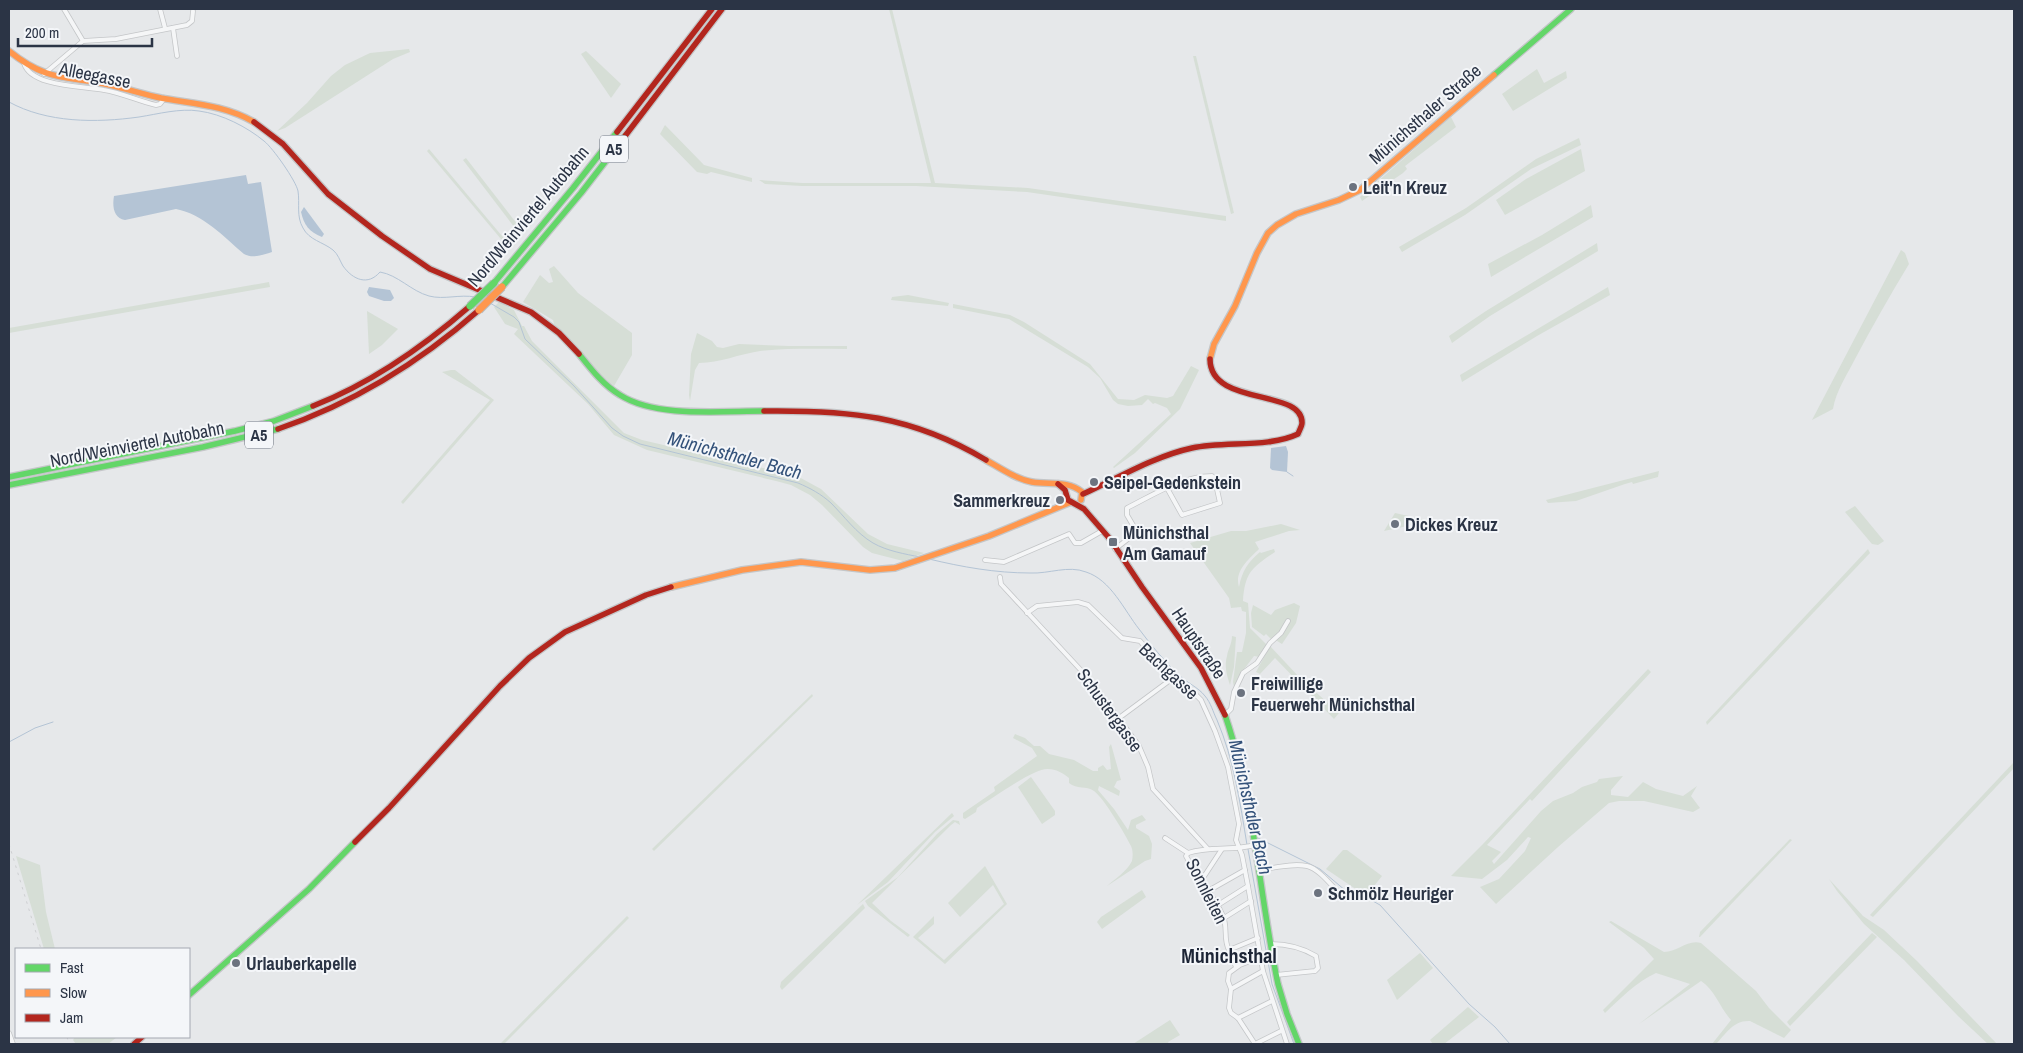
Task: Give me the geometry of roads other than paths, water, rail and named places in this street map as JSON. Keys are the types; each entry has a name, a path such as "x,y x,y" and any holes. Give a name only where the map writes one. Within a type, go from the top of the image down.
{"main road":[{"name":"Nord/Weinviertel Autobahn","path":"9,476 222,435 293,414 341,394 391,367 432,338 494,283 573,188 712,9"},
{"name":"Nord/Weinviertel Autobahn","path":"9,485 225,443 297,422 330,409 396,374 440,343 479,310 502,287 580,193 722,9"},
{"name":"Münichsthaler Straße","path":"190,994 309,889 389,808 500,686 529,658 565,632 646,595 686,582 742,570 801,562 879,570 895,568 989,536 1057,506 1077,500 1094,488 1162,458 1192,448 1224,443 1285,440 1298,434 1302,422 1301,416 1296,409 1283,403 1235,390 1227,386 1216,378 1210,366 1212,350 1234,308 1266,237 1276,226 1294,214 1345,198 1366,186 1571,9"},
{"name":"Alleegasse","path":"9,51 24,63 57,79 108,85 168,99"},
{"name":"Münichsthaler Straße","path":"168,99 219,107 246,118 267,131 292,152 324,190 349,210 430,269 500,298 545,322 562,336 604,384 627,400 641,405 673,409 723,412 836,412 861,415 939,434 1026,481 1094,488"},
{"path":"1053,483 1061,486 1067,494 1077,500"},
{"path":"1057,506 1067,494 1069,488 1077,487 1077,500"},
{"name":"Hauptstraße","path":"1077,500 1115,548 1137,582 1188,650 1213,690 1225,715 1242,772 1270,944 1289,1038 1299,1044"}],"street":[{"path":"64,9 83,41"},
{"path":"160,9 165,28"},
{"path":"44,74 83,41 116,39 165,28 173,28 190,23 193,19 192,11"},
{"path":"173,28 177,56"},
{"name":"Alleegasse","path":"24,63 29,73 48,82 104,90 158,105 168,99"},
{"path":"1115,548 1136,532 1127,515 1127,508 1167,488 1193,478 1212,476 1220,504 1182,515 1167,488"},
{"path":"985,560 1004,562 1070,534 1075,543 1080,543 1102,531"},
{"name":"Schustergasse","path":"1000,577 1001,584 1080,668 1119,718 1140,746 1148,767 1153,789 1208,850"},
{"name":"Bachgasse","path":"1027,613 1037,606 1078,602 1088,605 1122,638 1140,640 1173,678 1201,700 1222,747 1239,824 1236,836 1241,849"},
{"path":"1225,715 1231,709 1234,692 1243,674 1257,664 1270,643 1282,634 1288,621"},
{"path":"1119,718 1173,678"},
{"path":"1165,838 1188,853"},
{"path":"1241,849 1253,841"},
{"path":"1201,881 1222,849"},
{"name":"Sonnleiten","path":"1236,967 1226,945 1227,931 1224,918 1218,905 1186,856 1188,853 1208,850 1241,849"},
{"name":"Hauptstraße","path":"1241,849 1263,971 1281,1031 1289,1038"},
{"path":"1259,870 1308,867 1318,873 1342,897"},
{"path":"1208,891 1245,870"},
{"path":"1218,905 1248,886"},
{"path":"1224,918 1251,900"},
{"path":"1229,950 1258,938"},
{"path":"1270,944 1284,943 1302,948 1316,956 1318,968 1315,971 1276,975"},
{"path":"1261,957 1236,967 1229,973 1228,981 1231,989 1230,1013 1238,1018 1255,1044 1281,1031"},
{"path":"1231,989 1263,971"},
{"path":"1238,1018 1272,1001"},
{"path":"9,1032 13,1044"}],"water":[{"path":"246,175 248,184 261,182 272,252 261,255 251,256 244,254 213,227 186,212 176,209 125,220 118,217 113,204 114,196"},
{"path":"304,207 324,234 322,237 310,230 304,221 301,212"},
{"path":"369,287 390,290 394,298 391,301 384,301 369,296 367,292"},
{"path":"1286,446 1288,452 1287,472 1272,470 1270,468 1271,448"}],"waterway":[{"name":"Münichsthaler Bach","path":"9,102 39,114 72,120 123,119 184,110 208,113 225,118 250,131 273,150 289,173 298,191 300,219 303,228 312,238 335,252 351,275 361,280 366,280 371,279 380,272 393,276 416,291 429,296 475,297"},
{"name":"Münichsthaler Bach","path":"490,303 514,317 519,322 525,339 574,386 612,428 623,436 640,444 798,483 831,503 856,529 873,543 890,550 920,557"},
{"path":"1287,472 1293,476"},
{"name":"Münichsthaler Bach","path":"929,559 966,567 1017,573 1072,569 1086,572 1103,582 1116,596 1163,659 1182,678 1202,693 1209,702 1228,750 1239,797 1247,845"},
{"path":"9,742 35,728 53,722"},
{"path":"1258,838 1320,869 1346,891 1380,905 1469,1004 1495,1027 1510,1044"},
{"name":"Münichsthaler Bach","path":"1248,849 1272,984 1294,1044"}],"railway":[{"path":"9,844 41,948"},
{"path":"67,1038 69,1044"}],"place":[{"name":"Leit'n Kreuz","path":"1353,187"},
{"name":"Seipel-Gedenkstein","path":"1094,482"},
{"name":"Sammerkreuz","path":"1060,500"},
{"name":"Dickes Kreuz","path":"1395,524"},
{"name":"Münichsthal Am Gamauf","path":"1113,542"},
{"name":"Freiwillige Feuerwehr Münichsthal","path":"1241,693"},
{"name":"Schmölz Heuriger","path":"1318,893"},
{"name":"Urlauberkapelle","path":"236,963"}],"district":[{"name":"Münichsthal","path":"1229,955"}]}
